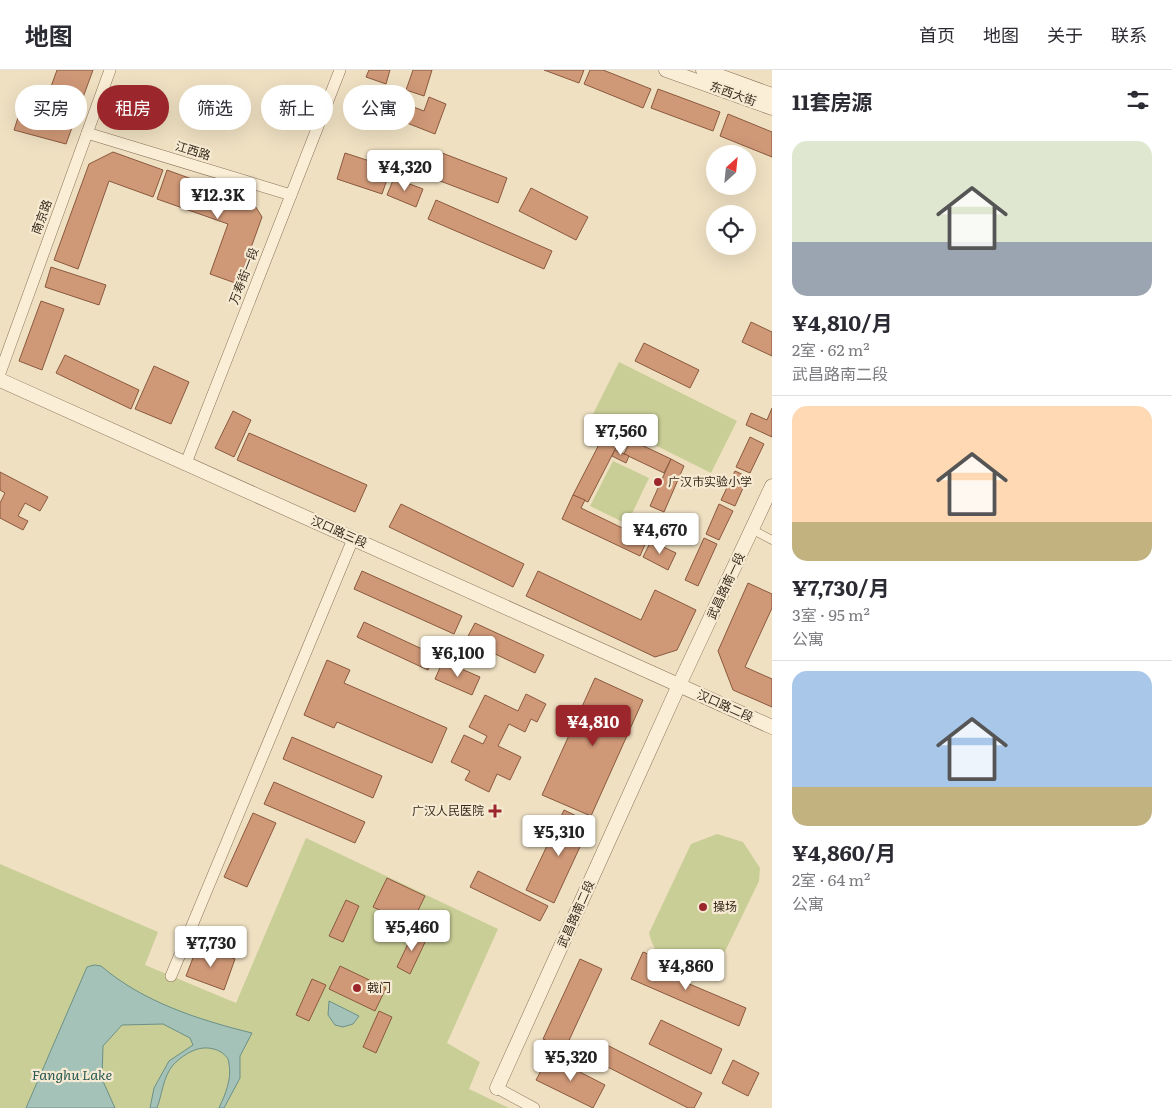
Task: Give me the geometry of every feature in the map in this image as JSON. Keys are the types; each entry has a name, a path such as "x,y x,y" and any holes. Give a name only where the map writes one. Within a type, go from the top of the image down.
{"street":[{"name":"南京路","path":"0,373 110,70"},
{"name":"万寿街一段","path":"186,463 340,70"},
{"name":"东西大街","path":"666,70 772,108"},
{"name":"东西大街","path":"703,70 772,95"},
{"name":"江西路","path":"87,133 291,195"},
{"name":"汉口路三段","path":"0,380 679,685"},
{"name":"武昌路南一段","path":"679,685 772,486"},
{"path":"752,530 772,540"},
{"path":"171,976 354,539"},
{"name":"汉口路二段","path":"679,685 772,727"},
{"name":"武昌路南二段","path":"498,1088 679,685"},
{"path":"498,1088 534,1108"}],"green space":[{"path":"619,362 737,421 711,473 593,414"},
{"path":"613,461 649,478 627,524 590,506"},
{"name":"操场","path":"717,834 743,842 760,868 759,881 717,968 694,971 684,970 674,967 659,954 653,945 649,933 691,844"},
{"path":"306,838 498,929 447,1043 480,1062 469,1089 509,1108 0,1108 0,864 158,932 145,965 236,1003"}],"water":[{"name":"Fanghu Lake","path":"101,966 117,979 153,1000 192,1016 252,1033 240,1056 240,1078 224,1108 219,1108 229,1081 229,1062 221,1052 214,1049 201,1048 183,1056 173,1065 165,1080 157,1108 150,1108 154,1088 169,1061 193,1045 190,1038 163,1024 122,1025 103,1046 102,1079 115,1108 26,1108 87,967"},
{"path":"329,1001 359,1016 353,1024 343,1027 335,1025 328,1015"}],"building":[{"path":"57,70 93,70 87,86 52,85"},
{"path":"369,70 390,70 386,84 366,77"},
{"path":"413,70 432,70 424,96 415,93 415,85 408,85"},
{"path":"544,70 584,70 579,83"},
{"path":"590,70 603,70 651,89 643,108 584,84"},
{"path":"658,89 720,112 713,131 651,108"},
{"path":"429,97 446,104 435,134 415,126 415,108 424,111"},
{"path":"728,114 772,132 772,157 756,151 756,145 742,145 720,136"},
{"path":"15,127 15,130 71,130 66,144 14,130"},
{"path":"437,151 507,178 498,203 427,176"},
{"path":"113,152 163,170 153,197 109,181 78,269 54,260 89,164"},
{"path":"345,153 391,168 382,194 337,179"},
{"path":"167,170 252,201 262,217 238,284 210,274 228,224 157,199"},
{"path":"394,178 423,189 416,207 387,195"},
{"path":"531,188 588,217 576,240 519,211"},
{"path":"436,200 552,251 544,269 428,219"},
{"path":"51,267 106,285 99,305 45,287"},
{"path":"41,301 64,309 42,370 19,361"},
{"path":"751,322 772,332 772,356 742,342"},
{"path":"644,343 699,370 690,388 635,361"},
{"path":"65,355 139,390 131,409 56,373"},
{"path":"154,366 189,382 171,424 135,409"},
{"path":"772,408 772,437 746,425 751,413 767,420"},
{"path":"233,411 251,420 234,457 215,448"},
{"path":"608,427 623,434 588,502 573,495"},
{"path":"249,433 367,485 355,512 237,460"},
{"path":"750,437 764,444 750,473 736,467"},
{"path":"631,440 671,459 664,473 624,454"},
{"path":"615,450 629,456 626,463 612,456"},
{"path":"671,459 684,466 664,512 650,506"},
{"path":"735,471 748,477 735,506 721,500"},
{"path":"0,472 48,497 40,511 25,503 18,516 28,521 23,530 0,518 0,503 5,493 0,490"},
{"path":"573,495 585,500 581,508 647,540 640,556 562,519"},
{"path":"401,504 524,564 513,587 389,527"},
{"path":"719,504 733,511 719,540 706,534"},
{"path":"704,538 717,544 698,586 685,580"},
{"path":"651,541 676,553 668,570 643,557"},
{"path":"362,571 462,616 454,634 354,589"},
{"path":"538,571 641,620 655,590 696,610 677,650 655,657 526,596"},
{"path":"748,583 772,594 772,608 745,667 772,679 772,707 733,690 718,651"},
{"path":"364,622 435,655 428,670 357,637"},
{"path":"475,623 544,655 535,673 466,640"},
{"path":"327,660 350,670 344,683 447,728 432,763 337,722 334,728 304,715"},
{"path":"443,661 480,677 472,695 435,679"},
{"path":"595,678 643,700 591,816 542,795"},
{"path":"526,694 546,704 537,722 531,719 525,732 509,724 498,746 521,757 510,780 497,774 489,792 465,780 470,771 451,762 464,735 483,744 487,736 469,727 485,695 518,711"},
{"path":"292,737 382,776 373,798 283,759"},
{"path":"274,782 365,822 355,843 264,804"},
{"path":"564,810 591,823 554,903 526,890"},
{"path":"253,813 276,823 247,887 224,877"},
{"path":"478,871 548,906 540,921 470,887"},
{"path":"387,878 425,896 411,925 373,907"},
{"path":"346,900 359,906 343,942 329,936"},
{"path":"414,931 427,938 410,974 397,967"},
{"path":"198,945 235,959 224,990 186,976"},
{"path":"643,952 658,958 654,969 746,1008 739,1026 631,979"},
{"path":"580,959 602,969 565,1049 543,1039"},
{"name":"戟门","path":"340,966 386,988 375,1011 329,989"},
{"path":"312,979 326,985 309,1021 296,1015"},
{"path":"379,1011 392,1017 376,1053 363,1047"},
{"path":"661,1020 722,1049 711,1074 649,1044"},
{"path":"601,1042 702,1093 694,1108 688,1108 592,1059"},
{"path":"549,1056 605,1085 593,1108 536,1080"},
{"path":"733,1060 759,1073 748,1096 722,1083"}],"place":[{"name":"广汉市实验小学","path":"658,482"},
{"name":"广汉人民医院","path":"495,811"},
{"name":"操场","path":"703,907"},
{"name":"戟门","path":"357,988"}]}
